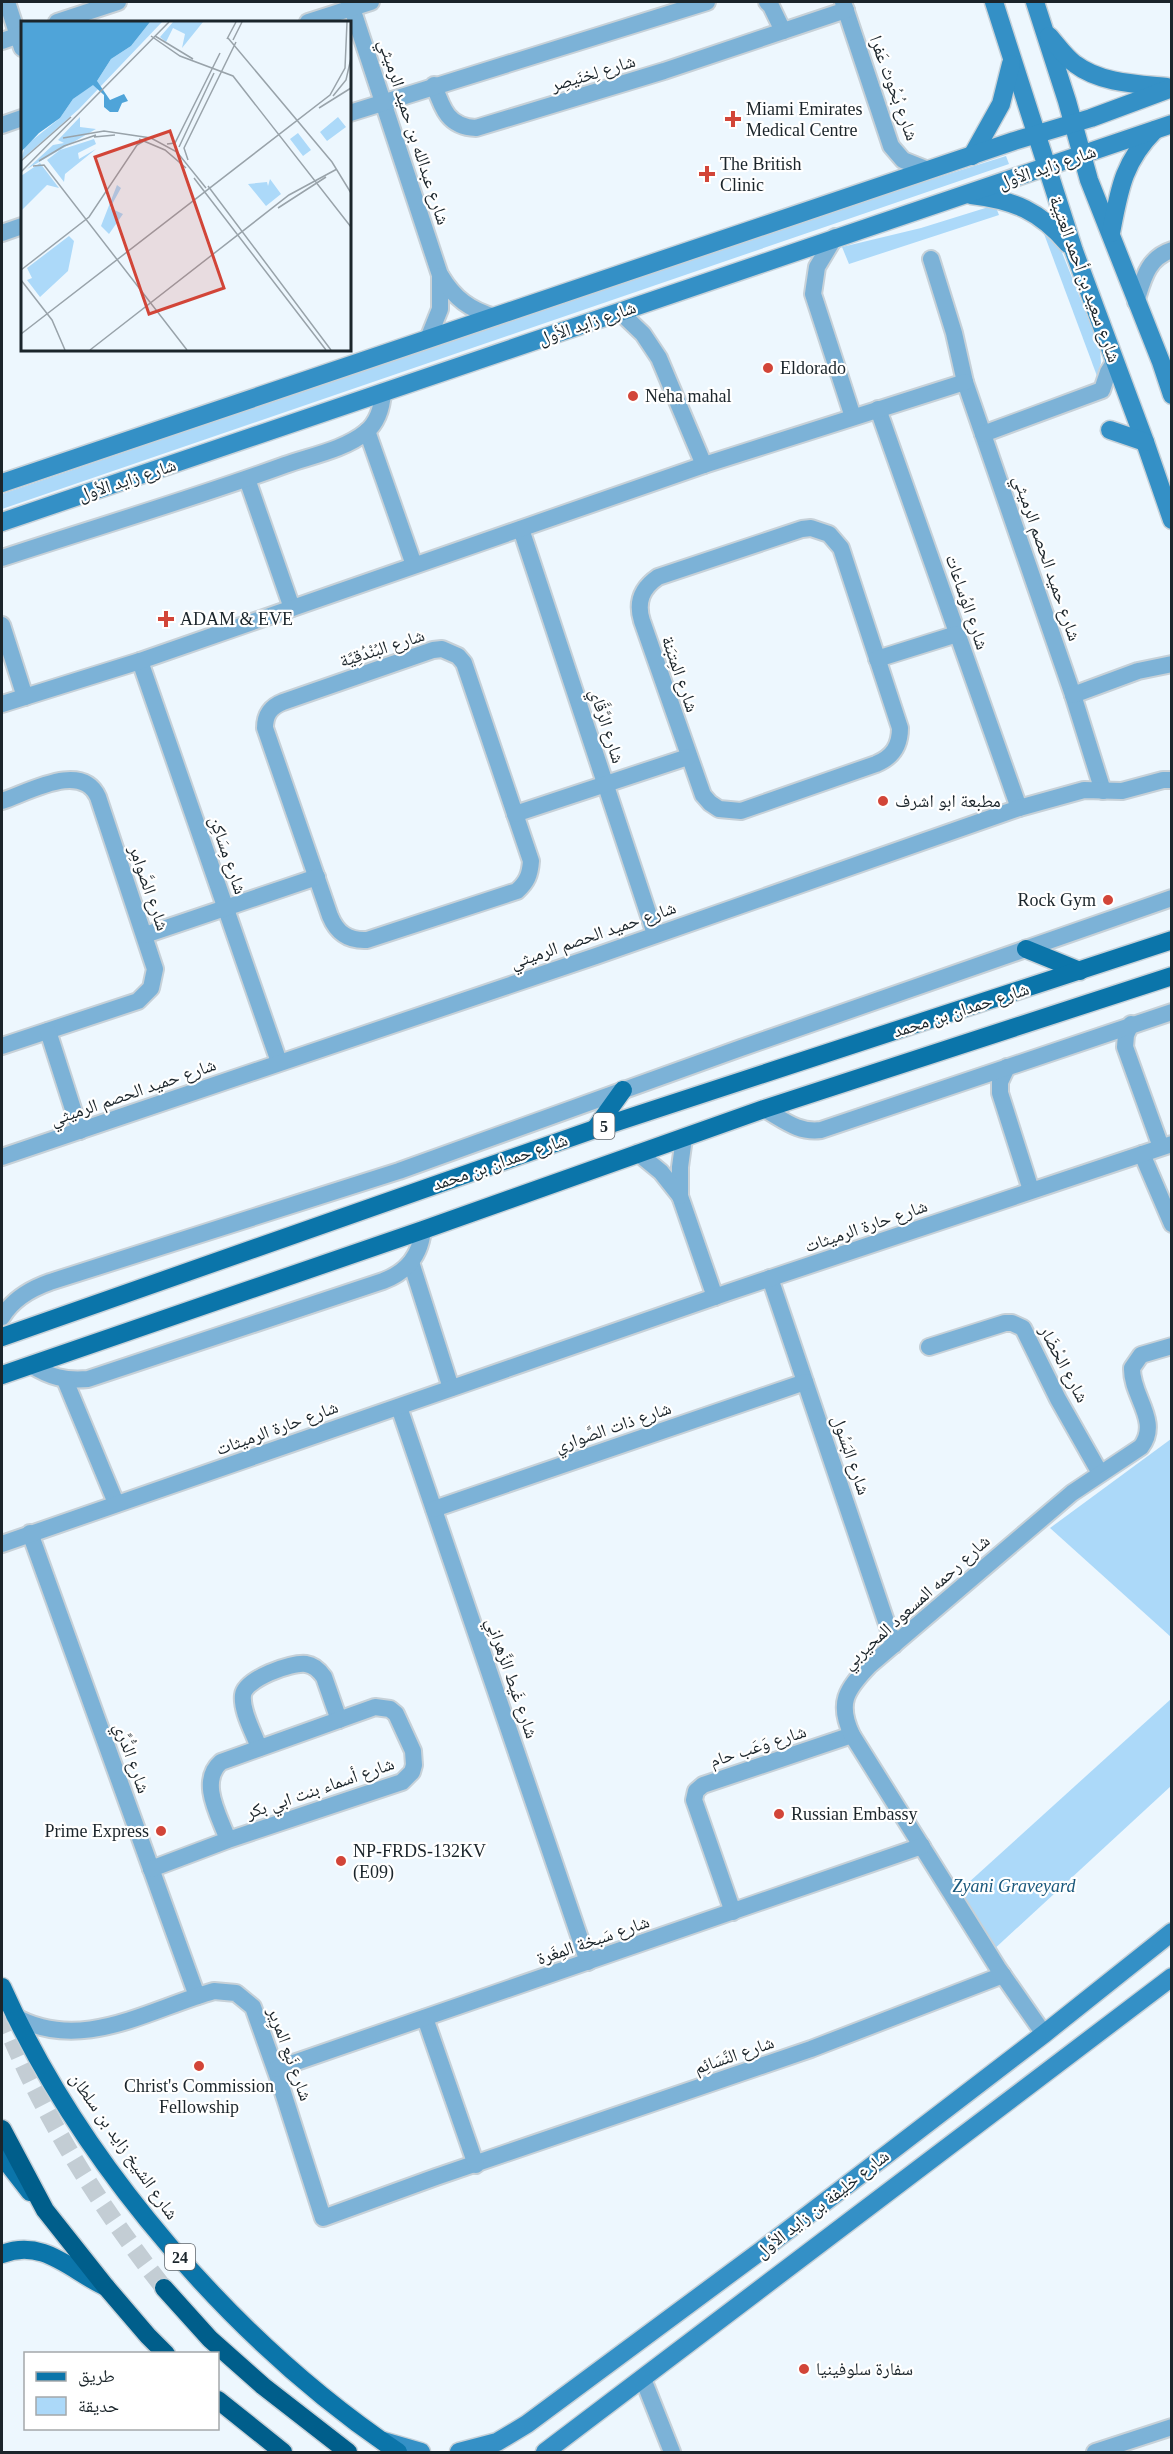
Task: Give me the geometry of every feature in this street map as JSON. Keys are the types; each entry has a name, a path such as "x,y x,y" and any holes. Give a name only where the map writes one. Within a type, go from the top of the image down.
{"highway":[{"path":"2,2129 45,2210 106,2287 148,2337 164,2352"},
{"path":"164,2288 219,2347 271,2392 348,2452"},
{"path":"219,2401 283,2452"}],"main road":[{"name":"شارع سعيد بن أحمد العتيبة","path":"994,2 1074,251 1172,520"},
{"name":"شارع سعيد بن أحمد العتيبة","path":"1035,2 1093,192 1172,395"},
{"path":"1044,29 1074,64 1093,74 1130,84 1172,88"},
{"path":"972,156 1001,104 1012,59"},
{"name":"شارع زايد الأول","path":"2,483 1172,88"},
{"path":"1111,234 1125,172 1137,151 1164,126"},
{"name":"شارع زايد الأول","path":"2,522 1164,126"},
{"path":"966,195 998,198 1028,209 1054,227 1074,251"},
{"path":"1110,430 1145,442"},
{"path":"1143,950 1172,932"},
{"name":"شارع حمدان بن محمد","path":"2,1337 595,1129 1172,940"},
{"path":"1026,949 1080,971"},
{"name":"شارع حمدان بن محمد","path":"2,1375 423,1230 764,1108 1152,982 1172,978"},
{"path":"595,1129 623,1090"},
{"name":"شارع خليفة بن زايد الأول","path":"459,2452 497,2442 527,2424 762,2250 1044,2034 1172,1932"},
{"name":"شارع خليفة بن زايد الأول","path":"549,2451 1172,1977"},
{"name":"شارع الشيخ زايد بن سلطان","path":"2,1987 14,2016 75,2120 178,2256 267,2348 327,2400 398,2452"},
{"path":"2,2156 45,2210"},
{"path":"2,2254 26,2249 49,2253 60,2258 86,2278 106,2287"},
{"path":"496,2452 527,2424"},
{"path":"379,2440 421,2452"}],"street":[{"path":"2,41 21,39 7,2"},
{"path":"60,21 118,2"},
{"path":"311,21 351,5 371,2"},
{"name":"شارع لِخنَيصِر","path":"351,113 707,2"},
{"path":"767,2 783,31"},
{"name":"شارع عبدالله بن حميد الرميثي","path":"351,5 440,275 457,298 481,313 495,317"},
{"name":"شارع لِخنَيصِر","path":"434,85 444,112 450,119 458,125 476,128 664,71 783,31 844,6"},
{"name":"شارع بُحُوث عَفرا","path":"844,6 891,146 903,160 928,170"},
{"path":"2,125 21,118"},
{"path":"2,233 21,226"},
{"path":"835,237 817,267 813,294 853,417"},
{"path":"1136,302 1150,265 1157,258 1172,250"},
{"name":"شارع حميد الحصم الرميثي","path":"2,1157 1018,808 1078,791 1103,790 1073,695 965,381 954,333 931,259"},
{"name":"شارع عبدالله بن حميد الرميثي","path":"428,339 440,309 440,275"},
{"path":"620,312 644,334 659,358 704,465"},
{"path":"984,434 1102,390 1108,372 1115,361"},
{"path":"2,704 140,661 704,465 965,381"},
{"path":"2,558 247,479 349,442 367,431 380,414 383,392"},
{"name":"شارع الوُساعات","path":"878,409 1018,808"},
{"path":"367,431 414,565"},
{"path":"247,479 292,608"},
{"name":"شارع الرَّقَّاي","path":"521,529 655,934"},
{"name":"شارع المِتبَنة","path":"802,529 820,530 836,540 841,548 900,728 897,747 884,760 741,811 730,812 719,809 703,795 688,757 639,613 641,596 645,588 658,577 802,529"},
{"path":"2,625 25,697"},
{"path":"877,659 957,634"},
{"name":"شارع البُنْدُقِيَّة","path":"433,650 451,651 464,663 515,814 531,861 530,873 525,883 517,891 367,940 348,938 333,925 267,734 265,721 267,714 283,702 433,650"},
{"name":"شارع مِسَاكِن","path":"140,661 279,1062"},
{"path":"1073,695 1138,672 1172,664"},
{"path":"515,814 688,757"},
{"name":"شارع الصَّوامِر","path":"2,801 68,778 81,779 91,786 98,796 155,969 151,988 146,996 138,1001 2,1046"},
{"path":"1103,790 1122,791 1163,780 1172,780"},
{"path":"145,934 317,878"},
{"path":"2,1317 17,1298 33,1288 399,1171 1172,898"},
{"path":"764,1108 794,1127 812,1131 821,1130 1172,1012"},
{"path":"1131,1024 1126,1035 1125,1047 1166,1145"},
{"path":"48,1031 80,1131"},
{"path":"1006,1067 1002,1076 1000,1093 1031,1190"},
{"path":"684,1138 680,1167 680,1196 715,1297"},
{"name":"شارع حارة الرميثات","path":"2,1544 770,1278 1166,1145"},
{"path":"638,1153 661,1172 680,1196"},
{"path":"1142,1154 1172,1224"},
{"path":"31,1365 44,1373 65,1380 88,1379 382,1281 403,1271 411,1262 417,1253 423,1230"},
{"path":"411,1262 451,1388"},
{"name":"شارع البَسُول","path":"770,1278 894,1645"},
{"name":"شارع الحْضَار","path":"929,1347 1005,1323 1012,1323 1023,1328 1058,1398 1100,1473"},
{"name":"شارع رحمه المسعود المحيربي","path":"1044,2034 1003,1975 852,1736 845,1720 844,1710 848,1690 869,1666 1072,1493 1141,1447 1149,1432 1149,1424 1132,1374 1134,1363 1141,1355 1172,1346"},
{"path":"65,1380 116,1503"},
{"name":"شارع ذات الصَّواري","path":"434,1509 805,1382"},
{"name":"شارع غَيط الزَّهرانِي","path":"399,1407 588,1962"},
{"name":"شارع الدُّرِّي","path":"30,1533 197,1996"},
{"path":"259,1748 243,1702 244,1690 253,1681 292,1666 307,1664 320,1671 339,1720"},
{"name":"شارع أسماء بنت ابي بكر","path":"151,1869 228,1840 395,1785 408,1778 414,1765 414,1758 396,1714 390,1710 375,1707 221,1762 211,1773 210,1787 228,1840"},
{"name":"شارع وَعَب حام","path":"733,1912 694,1800 696,1791 703,1785 852,1736"},
{"name":"شارع سَبخة المِغَرة","path":"278,2076 425,2018 922,1846"},
{"name":"شارع النَّسَائِم","path":"323,2218 811,2049 1003,1975"},
{"name":"شارع نَبع المرِير","path":"14,2016 51,2030 85,2031 123,2023 197,1996 225,1990 245,1999 257,2017 323,2218"},
{"path":"425,2018 476,2165"},
{"path":"644,2379 672,2452"},
{"path":"1095,2452 1168,2428"}],"green space":[{"path":"1006,156 1009,164 2,509 2,494 735,241"},
{"path":"995,205 999,215 849,264 842,247 921,228"},
{"path":"1040,223 1061,250 1100,348 1101,363 1097,376"},
{"path":"1171,1439 1171,1637 1050,1528"},
{"name":"Zyani Graveyard","path":"1171,1699 1171,1786 991,1952 957,1893"}],"tunnel":[{"path":"2,2015 35,2088 73,2157 116,2224 164,2288"}],"place":[{"name":"Miami Emirates Medical Centre","path":"733,119"},
{"name":"The British Clinic","path":"707,174"},
{"name":"Eldorado","path":"768,368"},
{"name":"Neha mahal","path":"633,396"},
{"name":"ADAM & EVE","path":"166,619"},
{"name":"مطبعة ابو اشرف","path":"883,801"},
{"name":"Rock Gym","path":"1108,900"},
{"name":"Russian Embassy","path":"779,1814"},
{"name":"Prime Express","path":"161,1831"},
{"name":"NP-FRDS-132KV (E09)","path":"341,1861"},
{"name":"Christ's Commission Fellowship","path":"199,2066"},
{"name":"سفارة سلوفينيا","path":"804,2369"}]}
